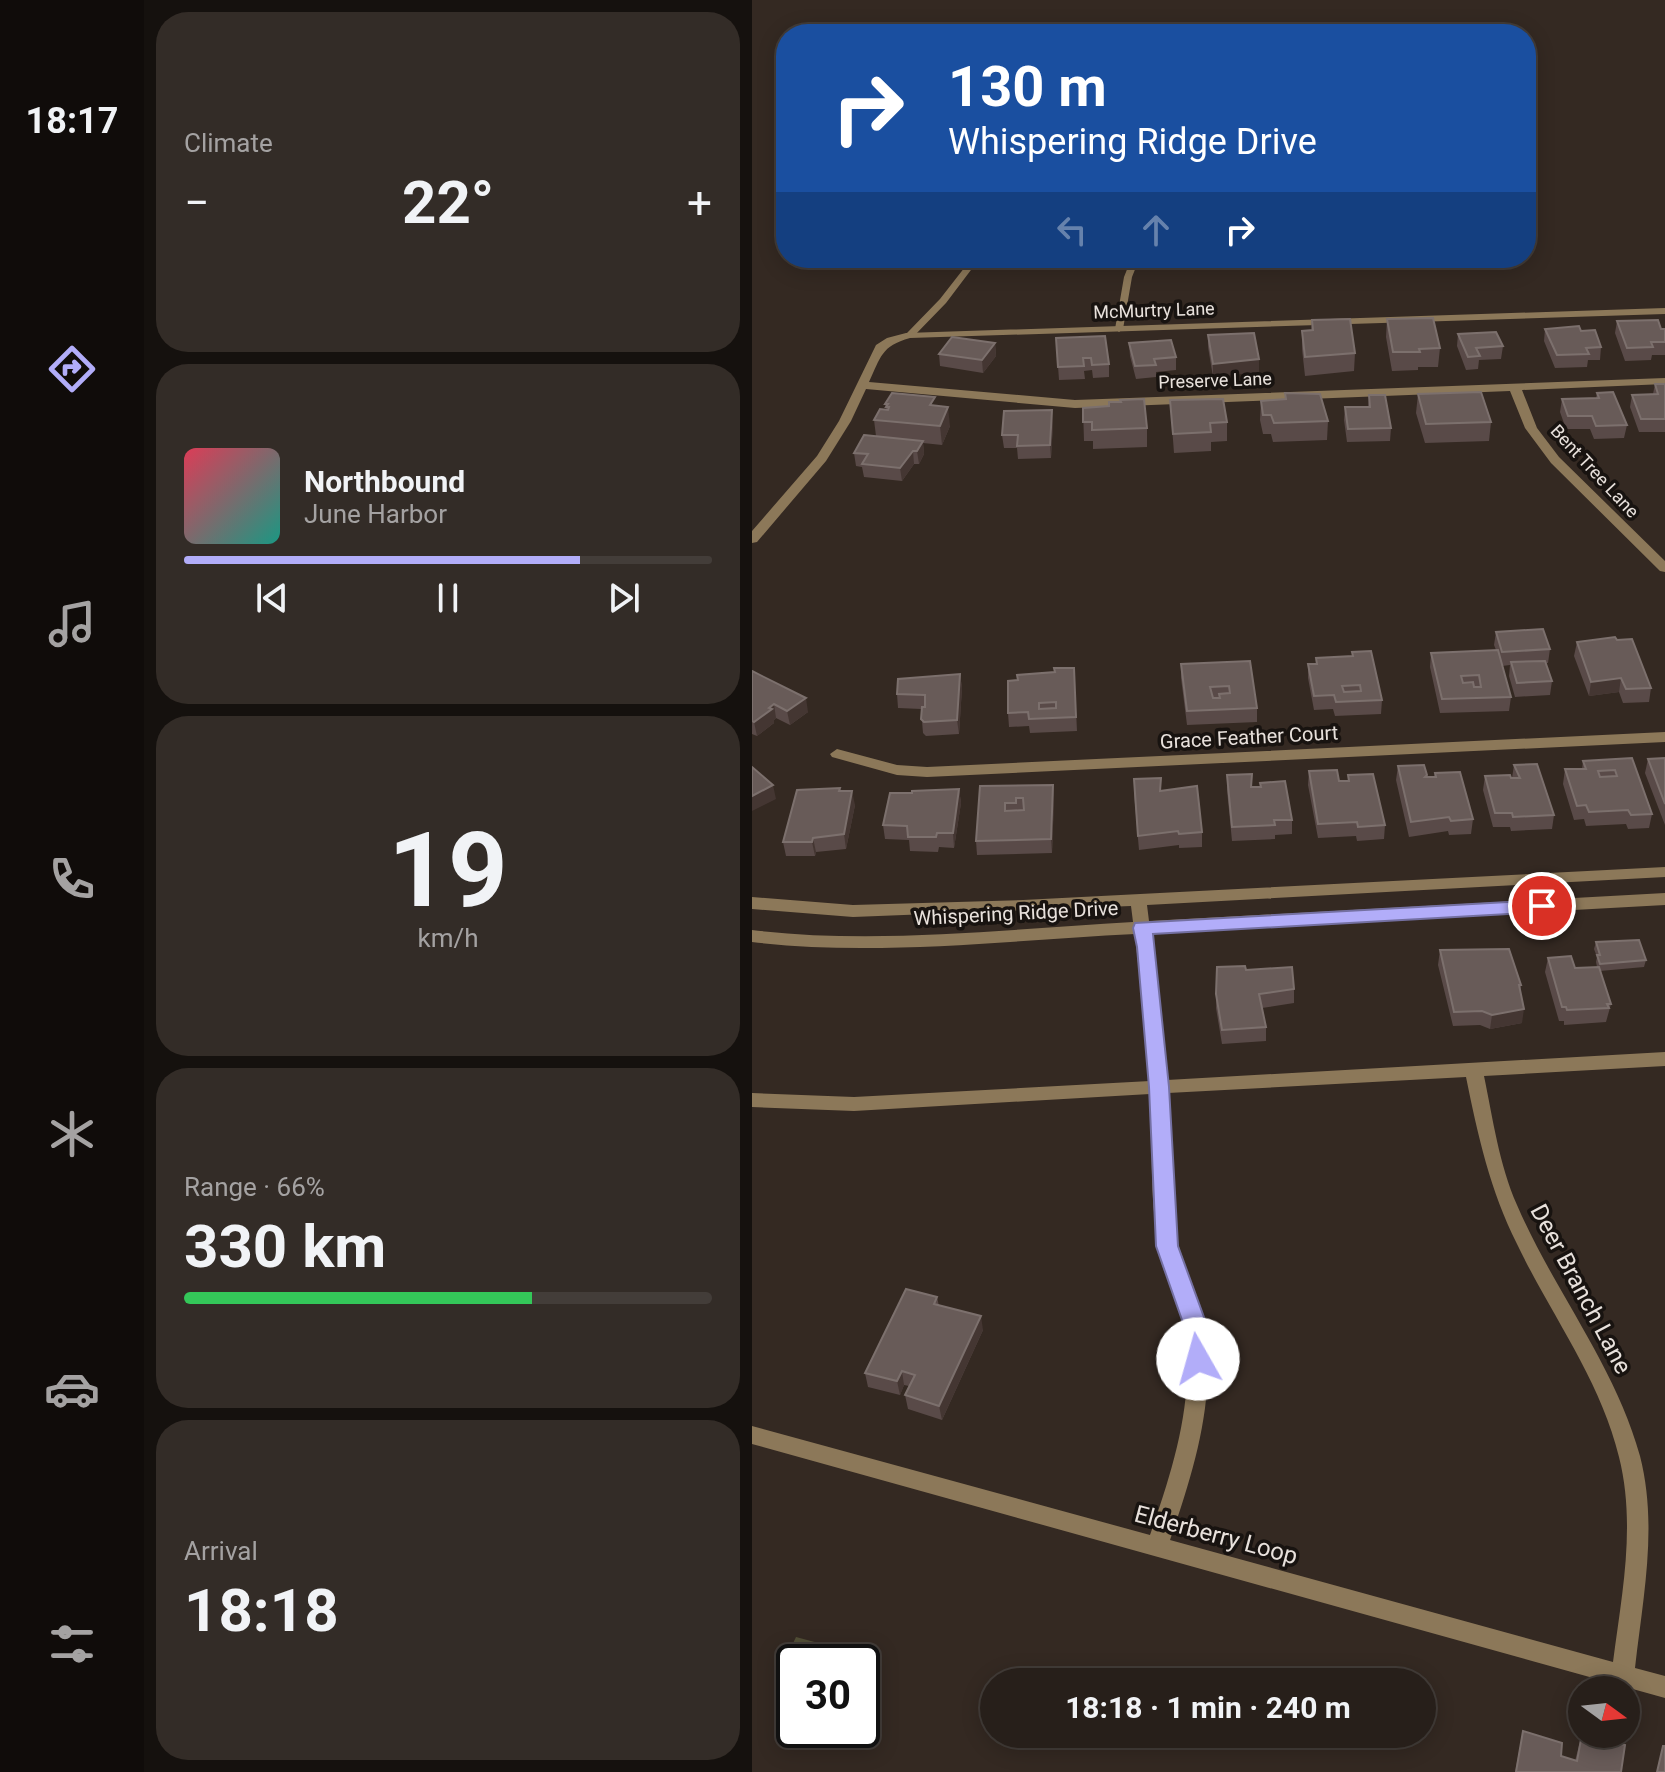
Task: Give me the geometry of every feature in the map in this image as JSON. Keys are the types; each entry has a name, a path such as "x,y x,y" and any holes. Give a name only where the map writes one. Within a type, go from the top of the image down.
{"street":[{"name":"McMurtry Lane","path":"752,539 822,458 863,385 880,347 910,335 1665,311"},
{"name":"Preserve Lane","path":"863,385 1075,404 1665,381"},
{"name":"Bent Tree Lane","path":"1515,388 1531,428 1555,460 1665,568"},
{"name":"Grace Feather Court","path":"837,754 897,770 927,772 1665,737"},
{"name":"Whispering Ridge Drive","path":"752,903 853,911 1138,900 1665,872"},
{"name":"Whispering Ridge Drive","path":"752,936 792,941 892,941 1665,899"},
{"path":"1138,900 1147,947 1159,1087 1167,1246 1193,1320 1198,1359 1192,1421 1171,1505 1157,1546"},
{"path":"752,1100 854,1104 1665,1059"},
{"name":"Deer Branch Lane","path":"1474,1070 1491,1153 1508,1206 1602,1375 1626,1444 1637,1500 1637,1559 1623,1675"},
{"name":"Elderberry Loop","path":"752,1435 1665,1687"}],"lane":[{"path":"910,335 967,268"},
{"path":"1119,329 1132,268"}],"shaded area":[{"path":"796,1637 822,1644 793,1644"}],"building":[{"path":"1433,318 1440,348 1393,352 1387,319"},
{"path":"1350,319 1355,353 1305,357 1302,331 1313,330 1312,320"},
{"path":"1658,320 1661,329 1665,329 1665,342 1651,342 1653,347 1627,348 1617,321"},
{"path":"1579,326 1581,331 1595,330 1601,347 1586,348 1589,354 1557,355 1545,329"},
{"path":"1496,332 1503,346 1476,348 1480,356 1468,357 1458,334"},
{"path":"1254,333 1259,359 1213,364 1208,335"},
{"path":"1105,336 1109,364 1092,365 1091,358 1083,358 1084,366 1058,367 1056,338"},
{"path":"952,337 995,343 982,360 939,354"},
{"path":"1171,340 1176,357 1154,359 1156,365 1135,366 1129,343"},
{"path":"1655,384 1665,384 1665,419 1641,419 1632,395 1658,394"},
{"path":"1481,392 1491,422 1426,424 1418,394"},
{"path":"1613,392 1627,425 1596,426 1592,416 1568,416 1562,399 1599,398 1597,393"},
{"path":"892,393 935,397 930,405 948,407 940,426 874,420 880,409 888,410 888,404 885,404"},
{"path":"1285,393 1320,394 1328,421 1274,423 1271,415 1263,415 1261,401 1286,399"},
{"path":"1369,395 1385,395 1391,428 1348,429 1345,407 1370,407"},
{"path":"1144,399 1147,428 1092,430 1092,422 1083,422 1083,408 1109,406 1109,402 1120,400"},
{"path":"1223,399 1227,422 1210,423 1211,432 1173,434 1170,400"},
{"path":"1052,410 1050,445 1017,446 1018,435 1002,435 1004,411"},
{"path":"864,435 923,441 900,468 862,464 868,454 854,453"},
{"path":"1543,629 1550,649 1502,652 1496,632"},
{"path":"1615,637 1617,640 1632,639 1651,688 1626,689 1621,678 1591,682 1577,642"},
{"path":"1498,650 1511,697 1442,699 1431,653","holes":["1479,675 1481,687 1474,687 1473,682 1463,683 1461,676"]},
{"path":"1371,651 1382,700 1336,702 1334,695 1314,696 1308,664 1317,664 1316,658 1353,656 1352,652","holes":["1360,685 1361,691 1344,692 1342,686"]},
{"path":"1250,661 1257,708 1187,711 1181,664","holes":["1229,686 1230,693 1213,698 1210,687"]},
{"path":"1545,661 1552,681 1517,683 1511,662"},
{"path":"1054,668 1074,668 1076,717 1029,719 1028,712 1008,713 1008,681 1018,680 1017,675 1055,672","holes":["1056,702 1056,708 1039,709 1039,703"]},
{"path":"752,671 806,698 787,711 774,704 769,708 772,709 752,721"},
{"path":"960,674 957,720 924,722 921,719 925,695 897,694 898,679"},
{"path":"1632,758 1652,814 1631,815 1628,810 1589,812 1586,805 1577,806 1565,769 1586,769 1583,761","holes":["1615,770 1617,776 1600,777 1598,771"]},
{"path":"1665,758 1665,804 1648,759"},
{"path":"1537,764 1554,815 1513,817 1512,813 1495,813 1485,776 1510,775 1511,778 1520,778 1514,765"},
{"path":"1424,765 1425,777 1436,777 1435,773 1460,772 1473,819 1451,821 1449,817 1411,822 1398,766"},
{"path":"752,767 773,785 752,796"},
{"path":"1337,770 1339,781 1349,781 1348,775 1373,774 1385,825 1358,827 1357,822 1318,824 1309,771"},
{"path":"1252,774 1251,787 1285,781 1292,820 1274,820 1275,825 1232,827 1227,775"},
{"path":"1161,778 1160,791 1197,786 1202,832 1179,834 1178,831 1138,836 1134,779"},
{"path":"1053,785 1051,839 976,841 980,786","holes":["1016,798 1023,798 1024,810 1005,811 1005,803 1016,803"]},
{"path":"840,788 839,791 852,791 844,834 813,838 812,842 783,842 797,790"},
{"path":"959,789 953,833 937,833 936,837 908,837 907,826 883,825 890,793"},
{"path":"1639,940 1646,960 1600,964 1596,942"},
{"path":"1509,949 1521,985 1524,1009 1492,1015 1482,1011 1454,1012 1440,950"},
{"path":"1571,956 1575,968 1599,967 1611,1004 1607,1004 1609,1008 1567,1010 1562,1007 1548,958"},
{"path":"1245,966 1246,970 1292,967 1294,989 1259,994 1266,1027 1222,1030 1216,994 1217,967"},
{"path":"906,1289 937,1297 934,1304 981,1316 939,1406 905,1395 915,1375 902,1371 897,1381 865,1373"},
{"path":"1523,1731 1562,1743 1561,1756 1577,1761 1579,1748 1625,1748 1621,1772 1516,1772"},
{"path":"1663,1746 1665,1772 1657,1772"}],"route":[{"path":"1198,1359 1193,1320 1167,1246 1159,1087 1147,947 1142,928 1542,906"}]}
